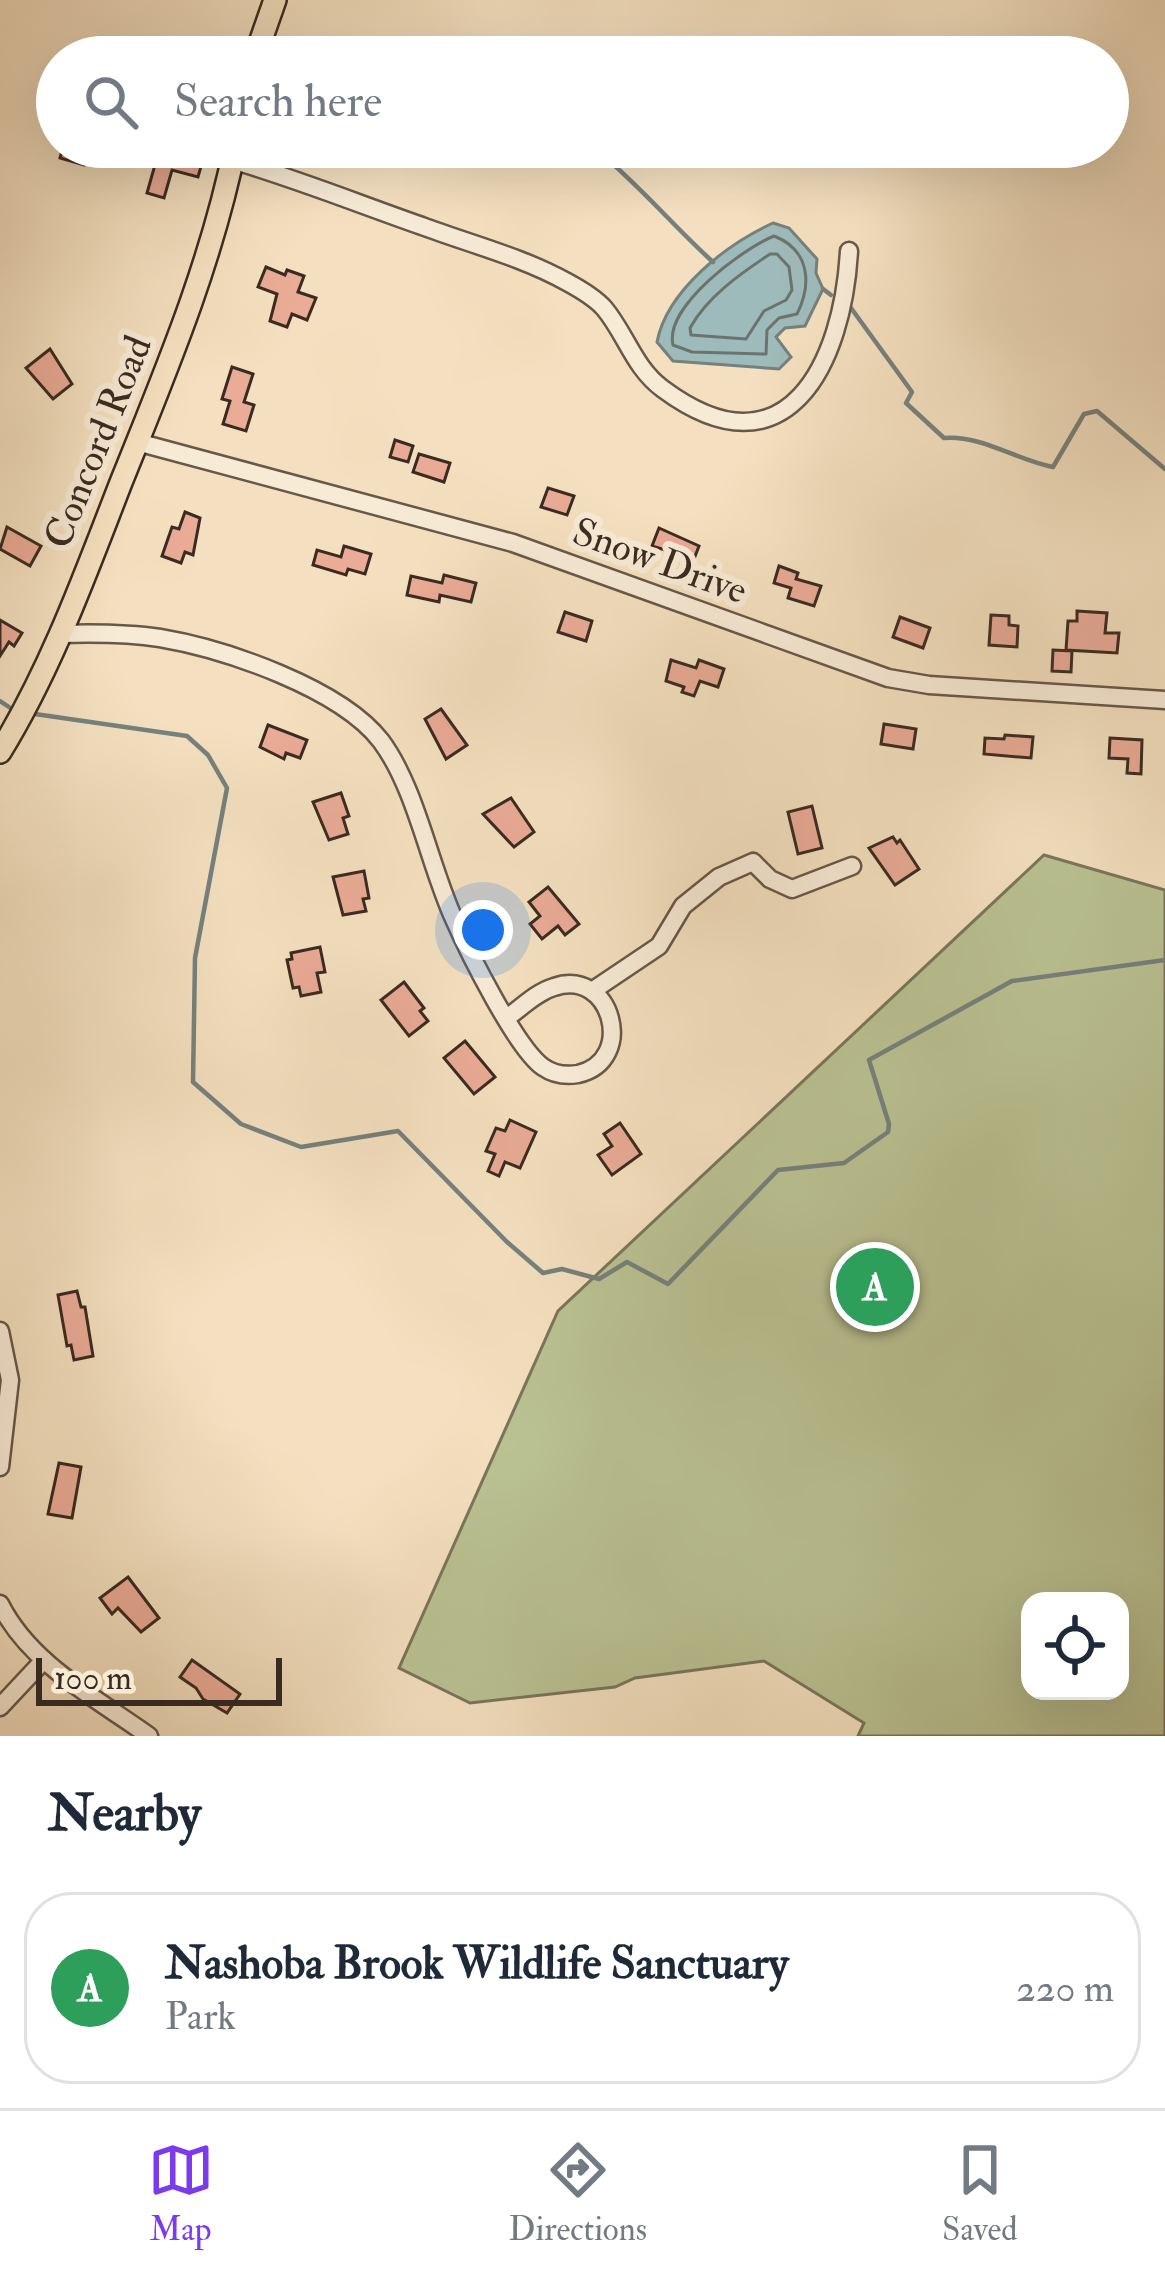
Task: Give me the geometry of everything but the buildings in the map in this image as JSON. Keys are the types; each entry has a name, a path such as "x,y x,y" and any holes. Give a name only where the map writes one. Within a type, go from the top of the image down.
{"main road":[{"path":"262,36 275,0"},
{"name":"Concord Road","path":"0,752 60,634 137,442 202,274 230,168"}],"street":[{"path":"272,168 561,279 604,309 644,372 663,390 713,417 768,422 791,409 807,390 842,307 849,251"},
{"name":"Snow Drive","path":"137,442 513,543 888,678 929,685 1165,700"},
{"path":"60,634 112,633 196,645 321,694 361,721 398,769 454,921 508,1017 539,1065 551,1072 578,1074 601,1061 613,1037 609,1011 592,991 567,984 553,987 508,1017"},
{"path":"592,991 659,946 683,906 718,877 753,862 770,879 792,889 852,866"},
{"path":"0,1331 10,1380 0,1467"},
{"path":"0,1604 17,1633 44,1660 149,1736"},
{"path":"0,1707 44,1660"}],"green space":[{"path":"1044,855 1165,890 1165,1736 858,1736 864,1723 764,1661 635,1678 615,1687 470,1703 399,1668 558,1311"}],"water":[{"path":"773,223 789,228 817,259 816,273 823,289 805,326 785,328 776,337 791,357 779,369 673,361 657,342 673,304 719,256"}],"waterway":[{"path":"617,168 713,262"},
{"path":"823,289 831,295"},
{"path":"851,308 912,392 906,403 944,438 972,440 1053,467 1084,414 1097,411 1165,469"},
{"path":"0,701 12,709"},
{"path":"35,714 187,736 208,755 227,788 195,958 193,1082 241,1124 301,1147 398,1131 543,1273 562,1269 599,1279 627,1262 668,1284 778,1170 844,1163 888,1132 869,1060 1012,981 1165,960"}],"place":[{"name":"Nashoba Brook Wildlife Sanctuary","path":"875,1287"}]}
